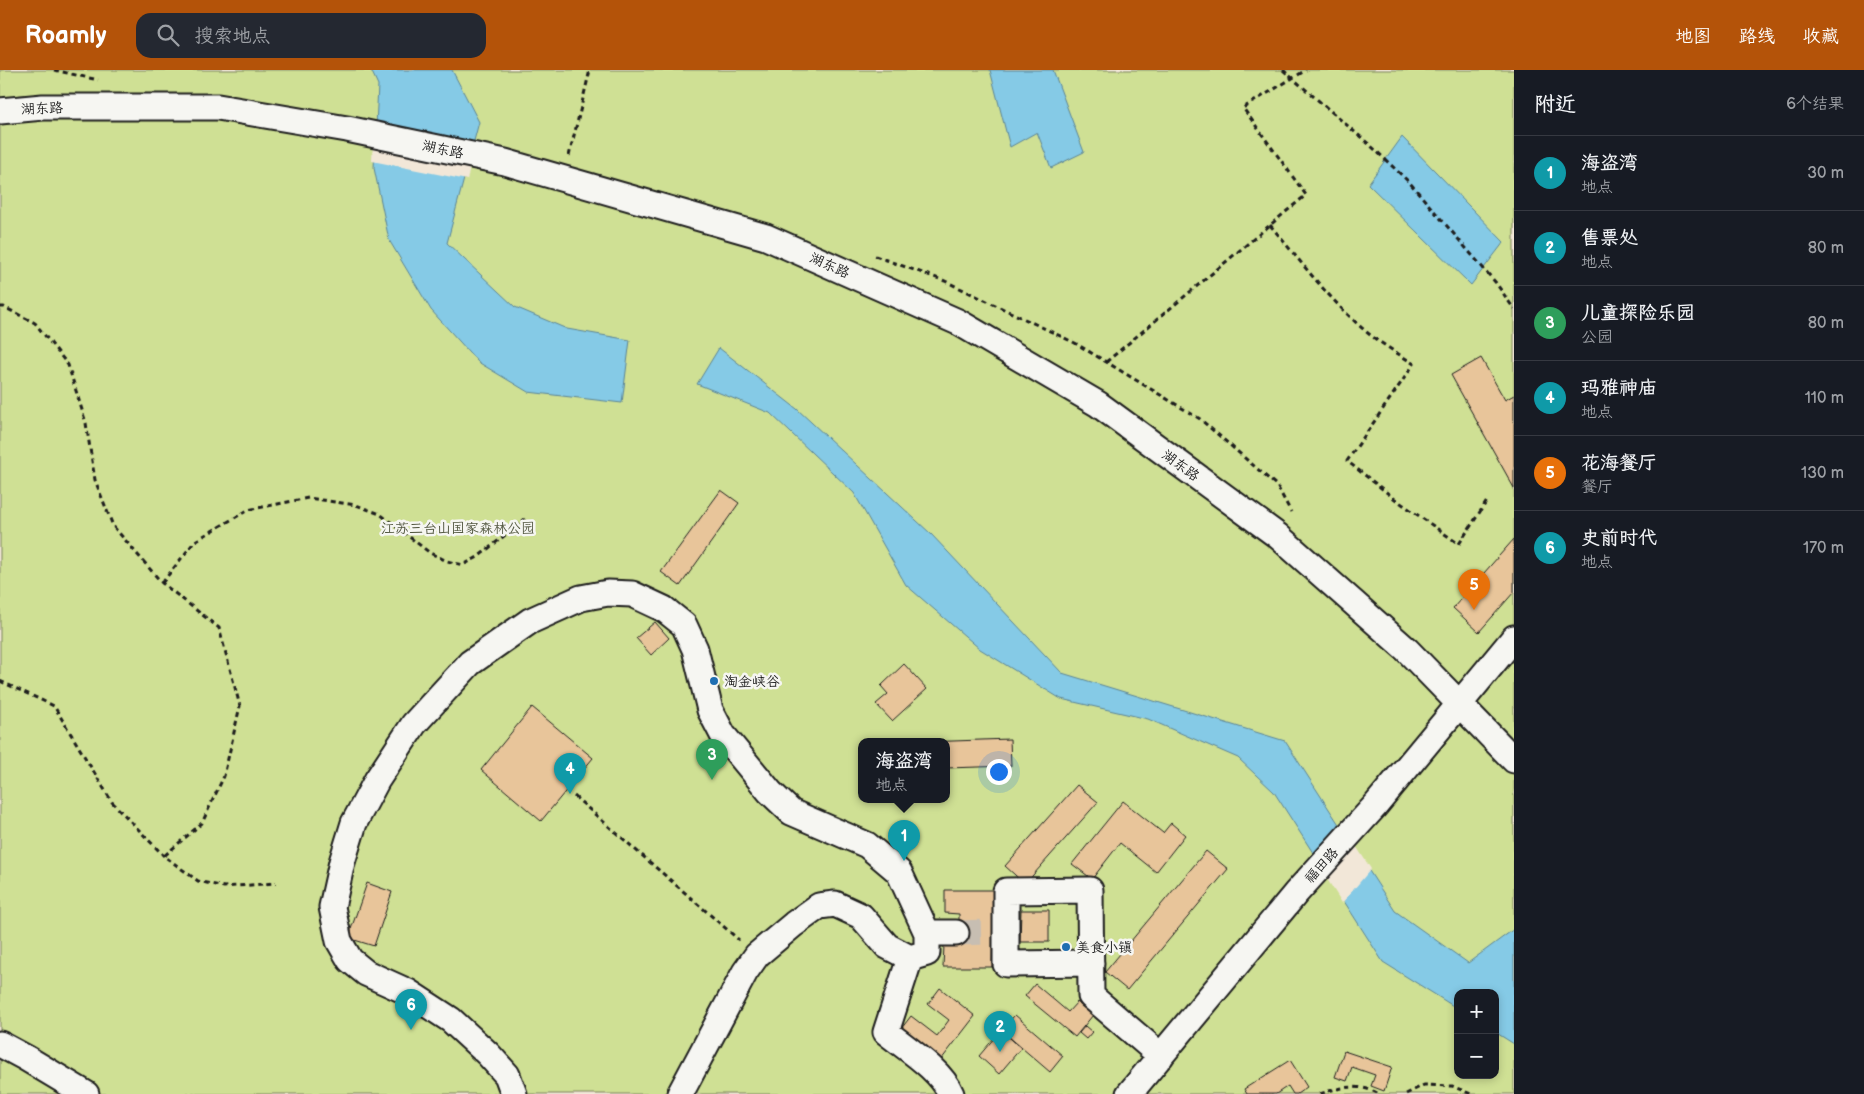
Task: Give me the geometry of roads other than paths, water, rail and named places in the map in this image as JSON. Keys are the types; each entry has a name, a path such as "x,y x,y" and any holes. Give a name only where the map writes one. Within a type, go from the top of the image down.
{"street":[{"name":"湖东路","path":"0,110 43,107 218,107 347,128 505,162 766,236 958,322 1090,399 1278,536 1408,650 1514,760"},
{"path":"514,1094 507,1075 488,1054 451,1020 408,992 366,973 350,960 339,941 332,907 342,862 354,823 377,780 414,724 470,663 530,621 581,598 608,593 632,594 664,609 684,625 696,649 710,710 723,735 770,792 791,812 867,845 899,872 927,933 927,953 910,958 887,946 861,916 835,904 819,906 757,955 745,972 680,1094"},
{"name":"福田路","path":"1130,1094 1296,893 1375,806 1514,638"},
{"path":"1091,963 1006,964 1000,932 1006,891 1090,890 1091,963 1091,996 1161,1056"},
{"path":"927,933 956,933"},
{"path":"910,958 886,1032 937,1073 947,1084 951,1094"},
{"path":"0,1044 86,1094"}],"water":[{"path":"371,70 452,70 479,122 447,243 515,307 567,329 630,340 622,403 528,392 478,362 431,310 389,240 374,168 378,85"},
{"path":"990,70 1053,70 1084,152 1051,168 1037,132 1010,147"},
{"path":"1402,137 1504,242 1471,285 1368,184"},
{"path":"719,348 797,409 931,534 1062,673 1285,741 1395,911 1468,963 1514,929 1514,1044 1499,1035 1499,989 1454,989 1454,1006 1383,962 1274,792 1238,758 1148,719 1061,699 980,649 906,585 854,493 770,413 697,384"}],"tunnel":[{"path":"956,933 995,932"}],"place":[{"name":"花海餐厅","path":"1474,610"},
{"name":"淘金峡谷","path":"714,681"},
{"name":"儿童探险乐园","path":"712,780"},
{"name":"玛雅神庙","path":"570,794"},
{"name":"海盗湾","path":"904,861"},
{"name":"美食小镇","path":"1066,947"},
{"name":"史前时代","path":"411,1030"},
{"name":"售票处","path":"1000,1052"}],"park label":[{"name":"江苏三台山国家森林公园","path":"458,528"}]}
